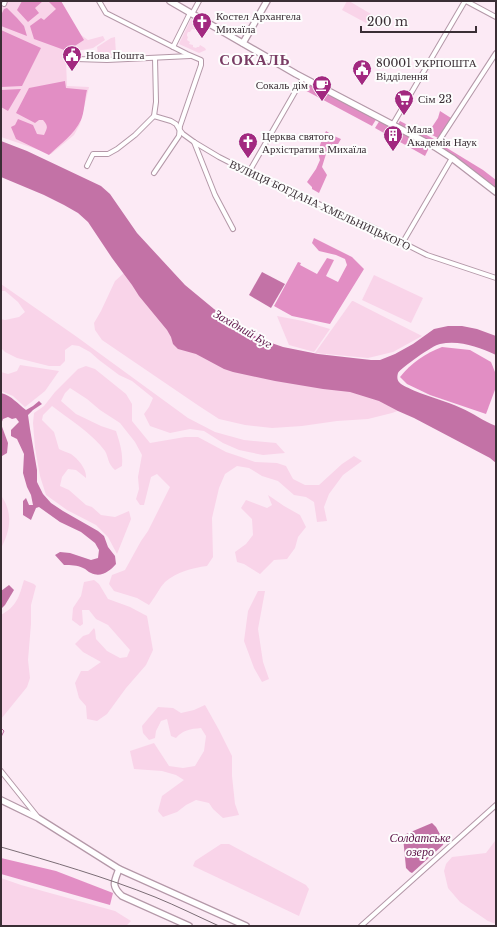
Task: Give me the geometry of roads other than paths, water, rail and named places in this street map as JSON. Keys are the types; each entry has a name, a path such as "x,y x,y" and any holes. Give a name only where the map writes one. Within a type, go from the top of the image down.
{"street":[{"path":"99,1 106,13 201,60 201,65 179,129 179,136 154,173"},
{"path":"170,1 303,78 435,147 452,158 496,192"},
{"path":"173,47 199,1"},
{"path":"243,43 266,1"},
{"path":"393,124 466,1 496,17"},
{"path":"435,147 496,53"},
{"path":"76,59 108,60 191,56"},
{"path":"87,166 93,154 108,154 117,150 154,116 156,102 155,58"},
{"path":"249,172 303,78"},
{"name":"ВУЛИЦЯ БОГДАНА ХМЕЛЬНИЦЬКОГО","path":"154,116 171,121 176,124 183,134 194,142 219,157 274,185 368,225 427,255 496,278"},
{"path":"194,142 215,195 233,229"},
{"path":"403,242 452,158"},
{"path":"1,771 38,818"},
{"path":"1,800 38,818 119,869 246,926"},
{"path":"360,926 496,805"},
{"path":"119,869 114,886 122,896 189,926"}],"water":[{"name":"Західний Буг","path":"1,141 27,151 101,186 110,194 137,233 185,285 233,323 260,339 283,347 318,354 380,360 413,344 434,329 448,326 462,326 477,329 496,336 496,355 476,347 462,344 440,344 431,348 400,370 397,377 399,382 406,387 465,410 496,426 496,463 490,458 379,401 350,392 275,381 233,372 224,369 196,354 178,349 173,344 167,330 139,296 88,222 78,213 64,205 1,177"},
{"path":"262,272 285,284 271,308 249,295"},
{"path":"1,393 12,398 26,410 39,401 42,404 28,415 37,470 37,482 43,494 51,503 104,536 108,547 115,556 116,564 108,571 98,575 90,573 84,568 78,566 64,565 55,555 60,552 70,553 91,560 98,558 99,550 95,543 81,532 60,522 39,507 36,508 31,520 23,515 23,501 26,498 29,505 33,505 23,473 24,454 17,439 11,436 11,430 19,422 16,418 12,419 8,417 3,419 1,424"},
{"path":"1,424 8,443 7,453 2,456 1,455"},
{"path":"9,585 14,590 1,609 1,591"},
{"name":"Солдатське озеро","path":"432,823 436,827 444,842 443,845 412,873 406,868 403,837 406,834"}],"waterway":[{"path":"1,728 4,731 1,737"}],"railway":[{"path":"1,847 117,883 155,897 219,926"}],"place":[{"name":"Костел Архангела Михаїла","path":"202,39"},
{"name":"Нова Пошта","path":"72,72"},
{"name":"80001 УКРПОШТА Відділення","path":"362,86"},
{"name":"Сокаль дім","path":"322,102"},
{"name":"Сім 23","path":"404,116"},
{"name":"Мала Академія Наук","path":"393,152"},
{"name":"Церква святого Архістратига Михаїла","path":"248,159"}],"district":[{"name":"СОКАЛЬ","path":"255,60"}]}
